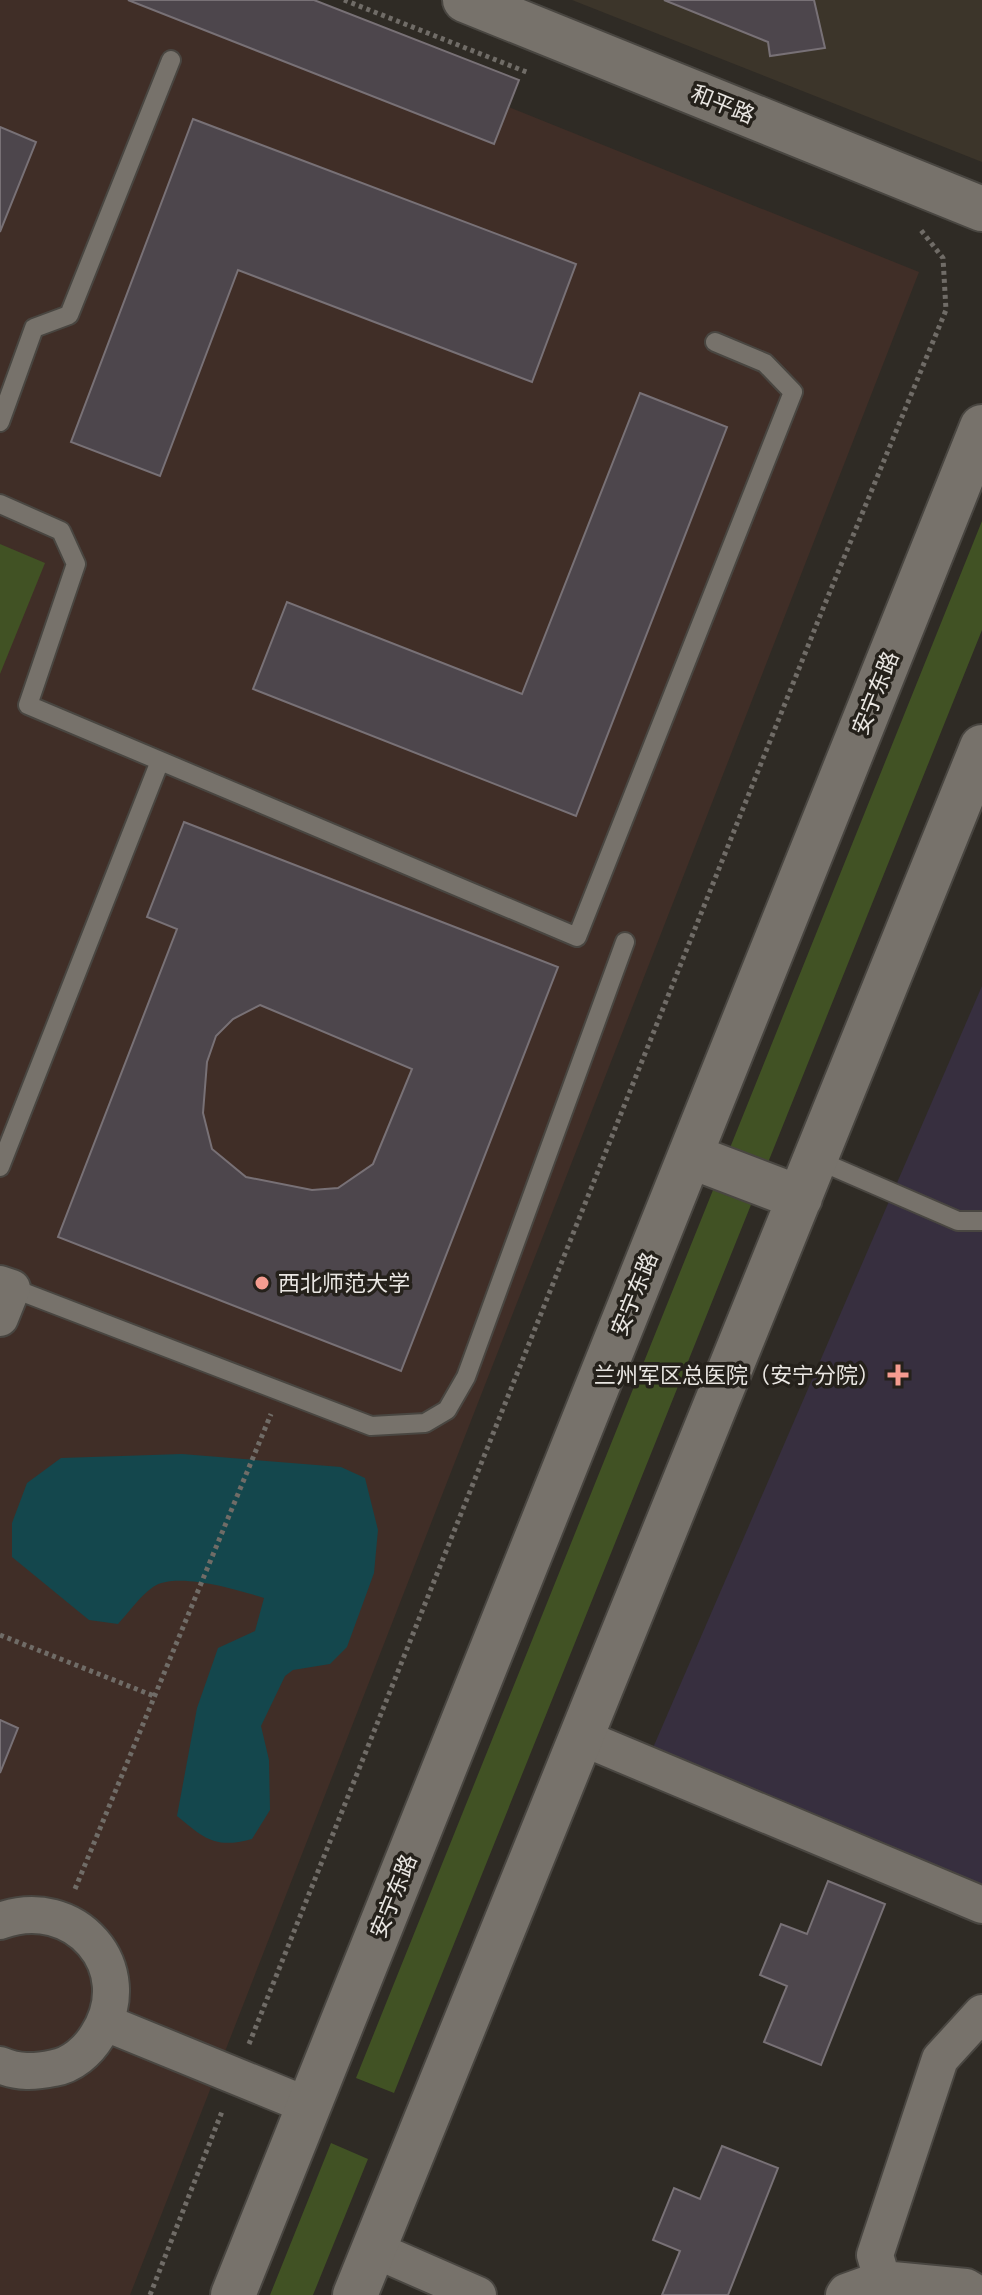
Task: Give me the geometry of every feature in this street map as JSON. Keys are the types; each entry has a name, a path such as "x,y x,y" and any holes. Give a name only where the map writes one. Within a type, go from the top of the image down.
{"main road":[{"name":"和平路","path":"465,0 982,209"},
{"name":"安宁东路","path":"233,2295 982,427"},
{"path":"355,2295 982,747"},
{"path":"690,1156 808,1178"}],"street":[{"path":"581,1737 982,1905"},
{"path":"0,1921 32,1913 63,1919 89,1936 106,1962 112,1992 106,2023 89,2049 63,2067 33,2073 1,2068"},
{"path":"882,2279 875,2255 940,2059 982,2013"},
{"path":"106,2023 309,2106"},
{"path":"373,2249 478,2295"},
{"path":"844,2295 882,2279 966,2287 980,2295"}],"lane":[{"path":"0,422 34,328 69,315 171,60"},
{"path":"0,504 61,531 76,564 28,705 577,937 793,392 765,363 715,342"},
{"path":"0,1167 160,761"},
{"path":"4,1297 280,1391 371,1426 425,1423 447,1410 466,1377 625,942"},
{"path":"808,1178 958,1221 982,1221"}],"path":[{"path":"63,1919 280,1391"},
{"path":"0,1635 154,1696"}],"shaded area":[{"name":"西北师范大学","path":"0,0 243,0 919,272 130,2295 0,2295"},
{"path":"572,0 982,0 982,162"},
{"name":"兰州军区总医院（安宁分院）","path":"982,986 982,1907 646,1764"}],"green space":[{"path":"982,521 982,630 394,2093 356,2078"},
{"path":"0,544 45,563 0,674"},
{"path":"331,2143 368,2159 313,2295 270,2295"}],"water":[{"path":"182,1454 341,1467 365,1478 378,1530 374,1573 347,1647 330,1664 293,1670 285,1676 261,1726 269,1760 270,1810 252,1839 239,1842 211,1840 177,1816 197,1708 218,1648 255,1631 264,1598 207,1584 176,1581 153,1587 118,1624 89,1620 12,1557 12,1523 27,1483 61,1458"}],"building":[{"path":"128,0 314,0 519,80 494,144"},
{"path":"664,0 814,0 825,48 770,56 768,42"},
{"path":"193,119 576,264 532,382 238,270 160,476 71,442"},
{"path":"0,127 36,142 0,232"},
{"path":"640,393 727,427 576,816 253,689 287,602 522,694"},
{"path":"184,822 558,967 401,1371 58,1237 177,929 147,917","holes":["260,1005 412,1069 373,1164 338,1188 312,1190 246,1177 212,1149 203,1113 207,1062 216,1036 233,1019"]},
{"path":"0,1720 18,1728 0,1773"},
{"path":"828,1881 885,1904 821,2065 764,2042 787,1986 760,1975 781,1924 807,1934"},
{"path":"722,2146 778,2168 728,2295 662,2295 680,2251 653,2240 674,2188 700,2199"}],"place":[{"name":"西北师范大学","path":"262,1283"},
{"name":"兰州军区总医院（安宁分院）","path":"898,1375"}]}
